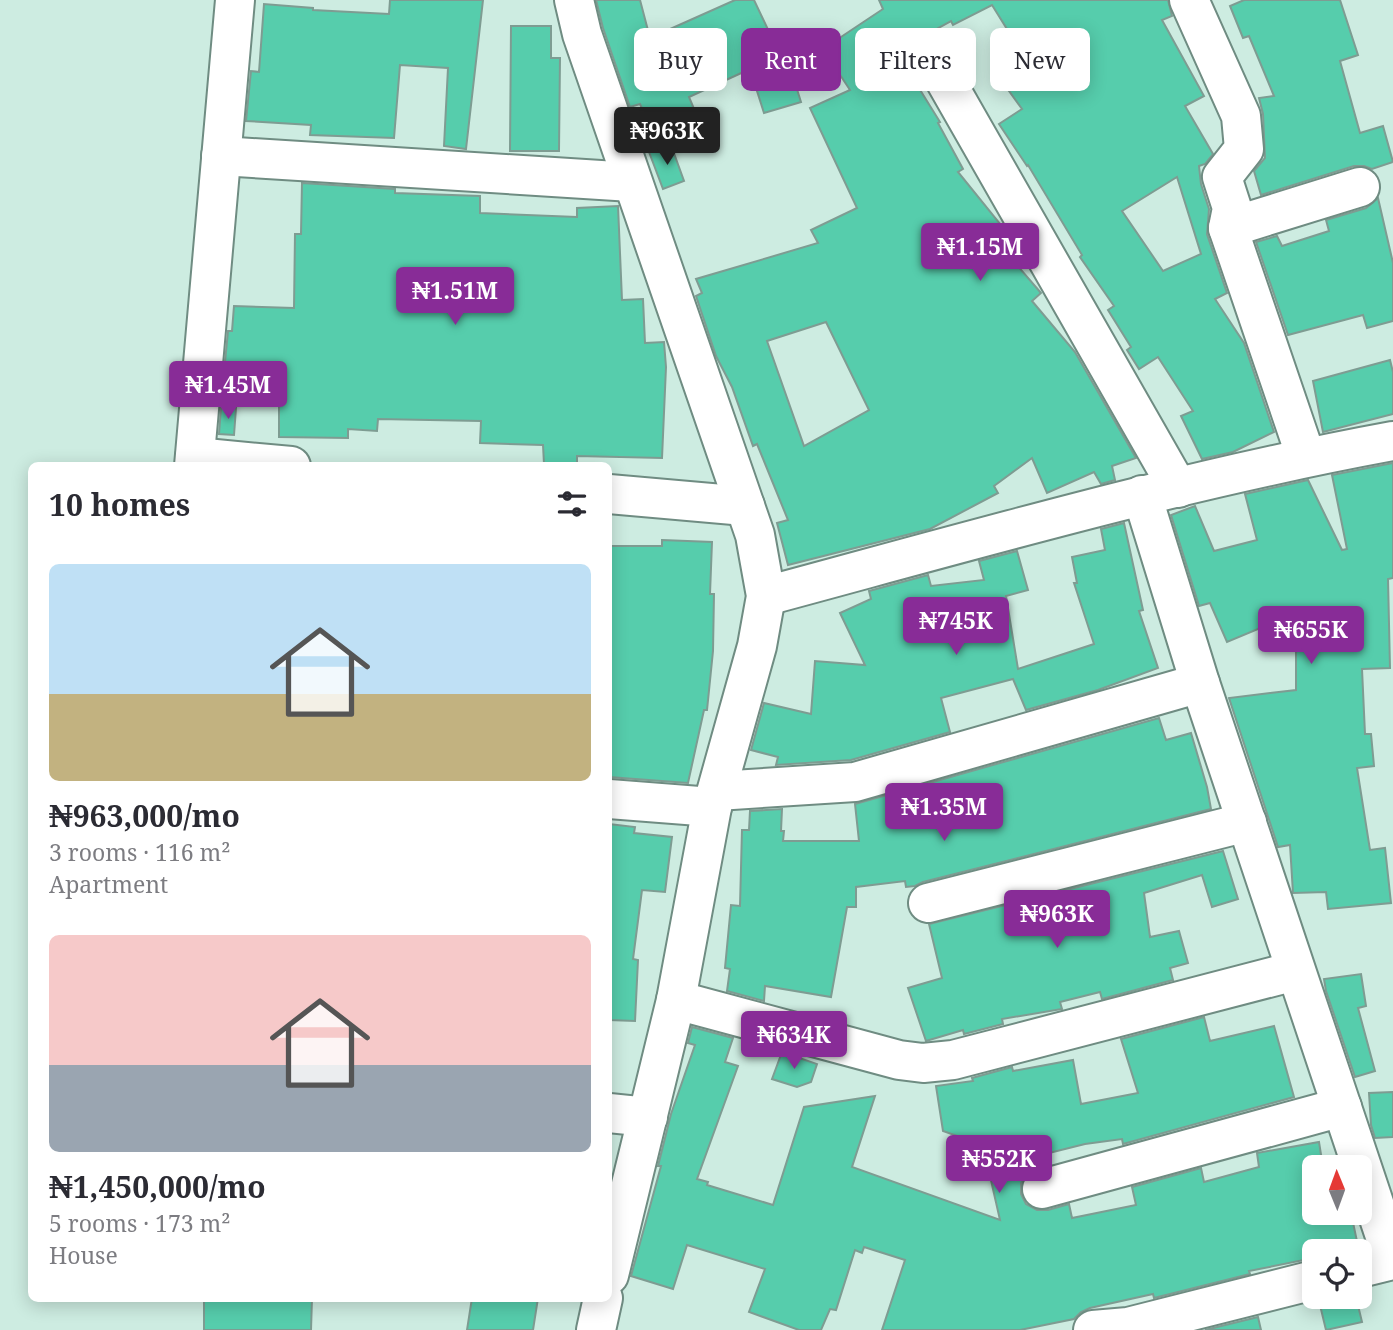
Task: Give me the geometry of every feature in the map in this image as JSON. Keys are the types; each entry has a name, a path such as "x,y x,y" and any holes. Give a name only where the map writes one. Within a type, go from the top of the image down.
{"street":[{"path":"214,462 194,461 235,0"},
{"path":"574,0 582,34 632,182 755,535 766,596 757,646 715,799 676,1000 612,1263"},
{"path":"1189,0 1241,116 1244,149 1222,177 1232,208 1228,228 1306,457"},
{"path":"950,91 1160,491 1200,683 1342,1107 1386,1214 1393,1260 1372,1265"},
{"path":"221,156 632,182"},
{"path":"1228,228 1360,187"},
{"path":"766,596 1160,491 1306,457 1393,442"},
{"path":"612,494 745,506"},
{"path":"612,799 715,799 855,782 1200,683"},
{"path":"928,903 1247,821"},
{"path":"676,1000 899,1060 923,1063 953,1060 1295,971"},
{"path":"1042,1189 1342,1107"},
{"path":"612,1113 648,1117"},
{"path":"1093,1330 1128,1327 1302,1283"}],"building":[{"path":"390,0 483,0 466,149 444,146 448,68 400,65 394,138 310,135 311,125 246,121 251,71 259,72 264,4 389,14"},
{"path":"596,0 640,0 647,28 634,28 634,91 702,91 689,97 697,116 654,135 640,104 630,107"},
{"path":"735,0 754,0 767,28 741,28 741,73 727,80 727,28 672,28"},
{"path":"879,0 1168,0 1172,16 1162,20 1204,96 1185,106 1213,154 1205,164 1199,166 1201,184 1209,209 1207,234 1227,293 1215,299 1244,343 1274,432 1233,452 1202,459 1181,416 1193,411 1158,357 1139,369 1127,350 1131,347 1108,310 1114,306 1080,257 1082,255 1028,165 999,124 1022,109 1009,91 1090,91 1090,28 1006,28 992,5 953,25 951,21 938,28 855,28 855,91 921,91 940,122 938,123 963,169 958,172 1001,225 990,234 1041,293 1032,301 1075,352 1136,458 1112,466 1115,480 1101,484 1094,472 1047,493 1032,458 994,486 998,493 930,529 788,565 777,523 788,520 757,444 753,446 732,387 716,356 696,296 702,293 696,279 818,243 811,230 857,208 810,108 850,90 841,76 841,37 883,9","holes":["1177,177 1201,254 1163,271 1122,211","826,322 869,410 804,446 767,341"]},
{"path":"1244,0 1340,0 1358,55 1340,61 1360,133 1383,126 1393,162 1372,169 1354,166 1261,195 1254,171 1265,158 1263,114 1259,98 1274,96 1249,36 1243,38 1230,6"},
{"path":"511,26 551,26 551,58 560,58 559,151 510,151"},
{"path":"757,91 798,91 801,102 764,113"},
{"path":"671,145 684,181 663,189 649,152"},
{"path":"302,183 395,189 395,193 480,196 480,213 577,217 577,208 618,206 622,300 643,299 645,343 664,342 666,367 662,458 577,456 577,462 544,462 543,445 480,443 481,421 378,419 377,431 348,429 348,438 279,437 279,405 221,404 228,331 232,331 234,306 294,308 295,234 301,234"},
{"path":"1378,198 1393,263 1393,321 1367,328 1363,315 1288,335 1256,242 1277,236 1282,246 1329,231 1326,220 1366,208"},
{"path":"1390,360 1393,372 1393,414 1323,432 1313,381"},
{"path":"221,408 236,408 234,435 219,434"},
{"path":"1393,463 1393,578 1388,579 1390,668 1362,669 1365,734 1371,734 1374,766 1357,768 1370,850 1385,848 1391,903 1328,909 1326,892 1293,893 1290,845 1278,847 1229,698 1296,690 1296,613 1227,642 1210,603 1199,606 1171,515 1195,506 1214,551 1257,540 1245,494 1308,480 1342,550 1347,549 1332,475"},
{"path":"1124,523 1143,610 1139,611 1158,668 1098,690 1026,710 1013,679 941,698 950,732 851,760 776,765 778,757 751,750 764,703 811,714 815,661 865,665 840,613 871,599 869,591 928,575 931,586 984,580 979,561 1017,551 1028,590 1006,596 1018,669 1094,644 1074,583 1077,583 1072,557 1105,550 1101,529"},
{"path":"662,540 712,542 710,594 714,594 713,651 707,710 704,710 688,783 612,777 612,546 662,546"},
{"path":"1159,718 1166,740 1191,733 1211,809 915,886 906,887 905,881 856,887 856,907 847,907 831,997 765,986 764,1001 727,991 730,969 725,968 731,905 740,906 742,830 749,830 750,811 782,809 783,841 859,841 855,804"},
{"path":"612,824 635,827 634,833 672,837 665,892 642,890 633,959 638,960 635,1021 612,1020"},
{"path":"1223,851 1238,899 1212,907 1202,875 1144,893 1150,937 1179,931 1188,963 1170,968 1173,980 1102,999 1100,992 1060,1002 1062,1009 1002,1019 1003,1024 964,1034 963,1030 926,1041 908,988 942,978 929,924"},
{"path":"1361,974 1366,1006 1358,1008 1375,1071 1355,1077 1324,979"},
{"path":"1204,1017 1210,1041 1274,1026 1294,1097 1123,1144 1122,1139 1049,1153 1051,1164 1027,1173 1021,1183 1021,1194 1026,1204 1037,1210 1048,1210 1069,1204 1072,1218 1136,1205 1132,1187 1201,1168 1204,1182 1259,1167 1257,1153 1319,1142 1321,1155 1302,1155 1302,1225 1354,1225 1357,1239 1302,1239 1302,1260 1249,1271 1250,1274 1154,1298 1153,1294 1090,1308 1074,1319 1020,1330 882,1330 905,1260 864,1247 862,1253 855,1250 836,1310 830,1309 821,1330 799,1330 749,1312 765,1269 687,1245 673,1289 631,1276 661,1166 658,1166 671,1114 695,1045 688,1043 692,1027 733,1038 725,1062 738,1066 697,1179 708,1182 707,1185 773,1205 804,1107 875,1096 852,1167 1000,1220 983,1145 943,1131 936,1086 973,1081 972,1078 1012,1067 1013,1071 1073,1060 1081,1104 1138,1093 1121,1039"},
{"path":"782,1052 817,1064 811,1082 797,1087 772,1079"},
{"path":"1393,1092 1393,1137 1375,1138 1371,1125 1369,1093"},
{"path":"204,1302 312,1302 311,1330 204,1330"},
{"path":"471,1302 537,1302 533,1330 467,1330"},
{"path":"1321,1309 1359,1309 1362,1322 1326,1330"},
{"path":"1258,1317 1261,1330 1205,1330"}]}
